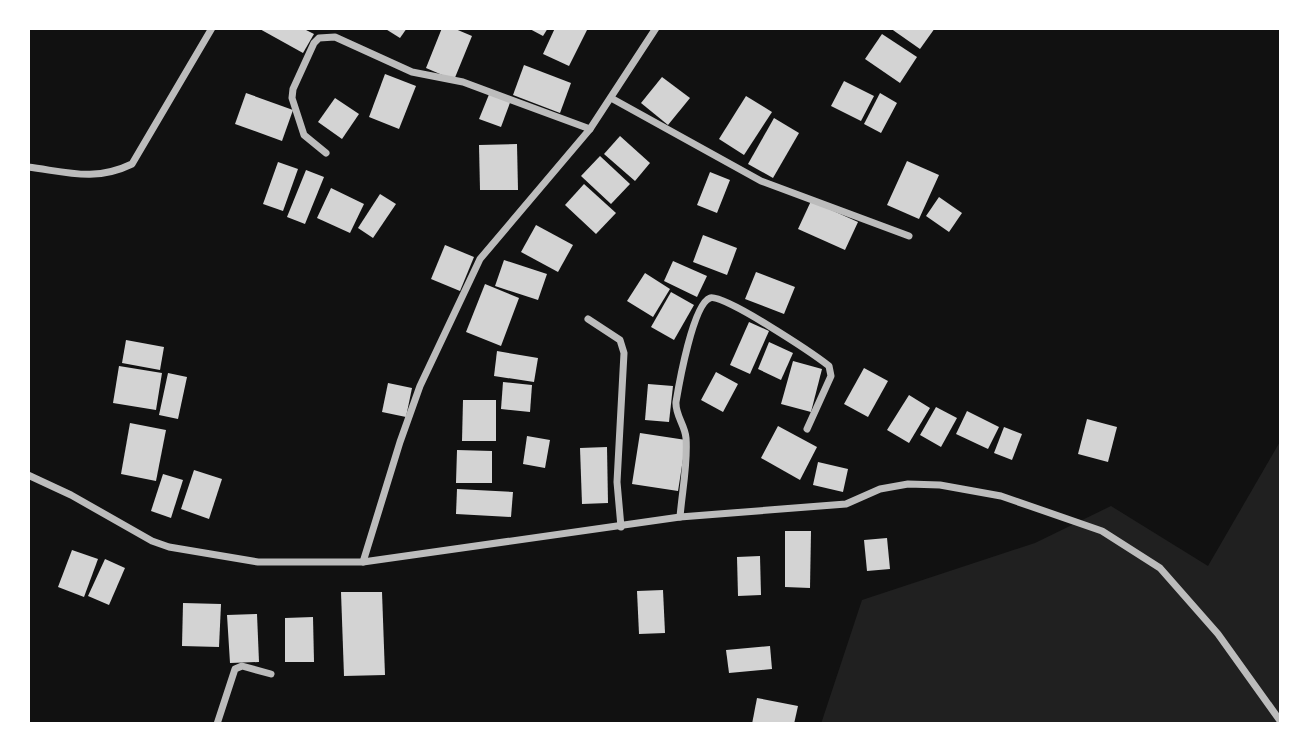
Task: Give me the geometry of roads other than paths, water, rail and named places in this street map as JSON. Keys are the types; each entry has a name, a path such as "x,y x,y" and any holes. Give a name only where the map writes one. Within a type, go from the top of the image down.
{"street":[{"path":"28,167 94,176 115,172 132,164 212,28"},
{"path":"363,562 420,386 480,259 590,129 656,28"},
{"path":"326,153 304,135 292,98 293,89 314,43 324,37 335,37 412,72 463,82 590,129"},
{"path":"611,98 761,181 909,236"},
{"path":"680,517 686,439 676,405 689,342 700,307 710,298 719,297 730,303 829,366 831,376 807,429"},
{"path":"588,318 620,340 624,353 617,482 621,527"},
{"path":"28,475 71,495 152,541 169,547 258,562 363,562 680,517 846,504 880,489 908,484 940,485 1001,496 1102,531 1160,568 1218,634 1281,722"},
{"path":"217,724 235,669 242,666 271,674"}]}
